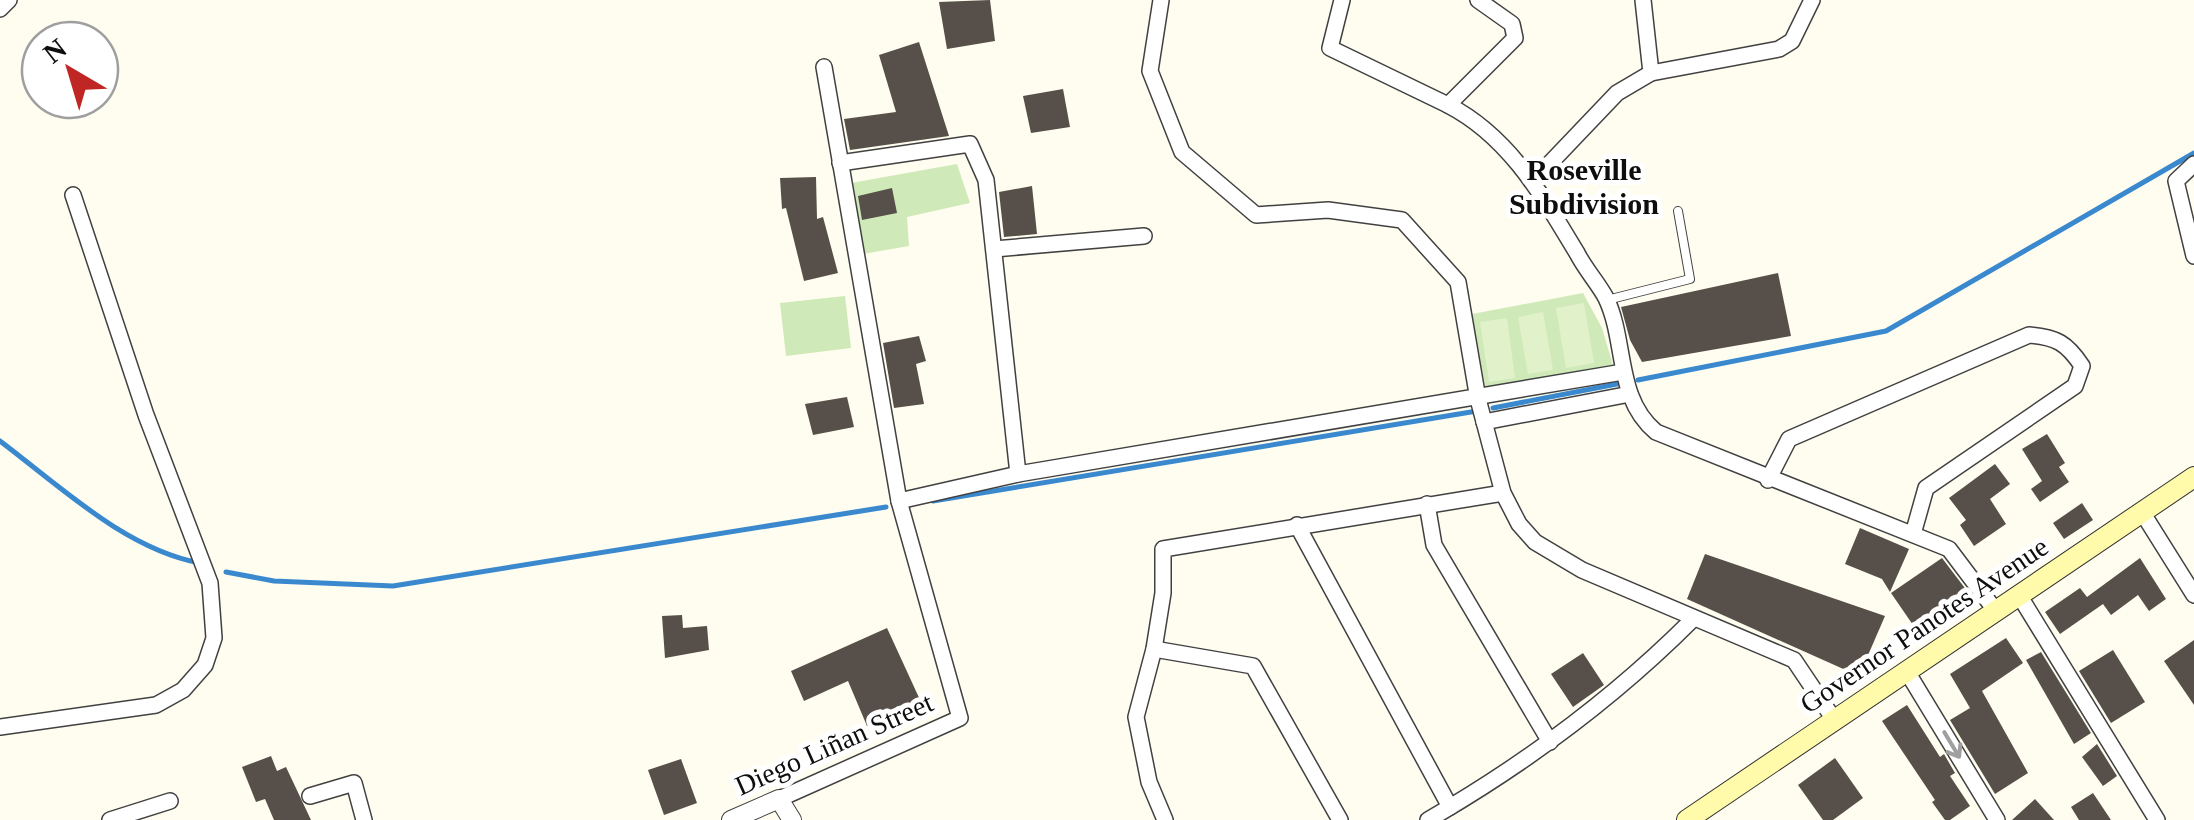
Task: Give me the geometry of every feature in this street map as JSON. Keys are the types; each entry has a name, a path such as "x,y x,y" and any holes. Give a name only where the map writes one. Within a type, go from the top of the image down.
{"main road":[{"name":"Governor Panotes Avenue","path":"1687,820 2194,477"}],"street":[{"path":"0,9 8,0"},
{"path":"1161,0 1150,72 1182,152 1256,214 1328,210 1402,220 1458,282 1478,399 1502,493 1535,542 1582,570 1692,620 1794,660 1834,718"},
{"path":"1342,0 1330,48 1470,116 1534,180 1607,300 1623,372 1640,418 1656,432 1768,480 1950,550 1994,610"},
{"path":"1448,106 1515,38 1512,24 1478,0"},
{"path":"1643,0 1651,73"},
{"path":"1534,180 1618,93 1651,73 1779,50 1792,41 1812,0"},
{"path":"824,67 898,500 1018,474 1623,372"},
{"path":"840,162 970,144 986,180 1018,474"},
{"path":"2194,164 2176,181 2194,256"},
{"path":"0,727 156,705 184,690 205,665 214,638 210,582 146,415 73,195"},
{"path":"994,249 1144,236"},
{"path":"1768,480 1789,439 2029,335 2052,337 2069,346 2082,366 2075,386 1926,488 1912,534"},
{"path":"1484,422 1630,394"},
{"path":"1166,820 1149,782 1136,717 1154,649 1163,593 1163,550 1502,493"},
{"name":"Diego Liñan Street","path":"731,820 960,718 898,500"},
{"path":"1426,504 1434,546 1550,742"},
{"path":"2142,512 2194,596"},
{"path":"1297,525 1450,807"},
{"path":"2019,595 2157,820"},
{"path":"1428,820 1550,742 1632,680 1692,620"},
{"path":"1154,649 1254,666 1340,820"},
{"path":"1906,670 1998,820"},
{"path":"310,796 354,783 364,820"},
{"path":"779,799 792,820"},
{"path":"110,820 170,802"}],"lane":[{"path":"1607,300 1690,279 1678,210"}],"green space":[{"path":"957,164 970,203 907,217 909,246 863,254 851,183"},
{"path":"1583,293 1602,328 1613,365 1486,390 1472,314"},
{"path":"845,296 851,348 786,356 780,303"},
{"path":"1584,303 1594,363 1566,368 1556,308"},
{"path":"1543,312 1553,370 1528,374 1518,317"},
{"path":"1507,318 1515,378 1489,382 1480,322"}],"building":[{"path":"990,0 995,41 947,49 939,2"},
{"path":"919,42 949,136 850,150 844,119 896,112 879,55"},
{"path":"1063,89 1070,127 1031,133 1023,96"},
{"path":"816,177 817,219 823,217 838,273 804,281 786,208 782,209 780,178"},
{"path":"1032,186 1037,234 1004,237 999,192"},
{"path":"892,188 897,213 862,220 858,196"},
{"path":"1778,273 1791,336 1642,362 1630,340 1621,307"},
{"path":"919,336 926,361 916,364 924,404 894,408 883,343"},
{"path":"847,397 854,427 813,435 805,404"},
{"path":"2047,434 2065,463 2059,467 2069,482 2040,502 2031,489 2042,481 2022,449"},
{"path":"1995,464 2010,484 1990,499 2006,524 1974,546 1960,525 1966,520 1949,498"},
{"path":"2082,503 2093,520 2064,539 2053,523"},
{"path":"1860,528 1909,549 1890,592 1882,579 1845,564"},
{"path":"1705,554 1885,616 1859,676 1687,599"},
{"path":"1942,558 1977,604 1924,641 1891,593"},
{"path":"2140,558 2166,599 2149,611 2138,595 2111,615 2103,604 2060,634 2045,612 2080,588 2087,597"},
{"path":"682,615 683,628 707,626 709,650 665,658 662,616"},
{"path":"887,628 921,702 867,726 848,681 804,701 791,671"},
{"path":"2006,638 2023,663 1982,691 2028,773 1995,794 1950,720 1970,708 1950,674"},
{"path":"2194,640 2194,705 2164,661"},
{"path":"2113,650 2145,702 2111,723 2079,671"},
{"path":"2041,652 2091,733 2074,744 2026,660"},
{"path":"1583,653 1604,685 1573,707 1551,674"},
{"path":"1907,705 1940,757 1944,754 1955,773 1950,776 1970,806 1950,820 1945,820 1932,802 1935,800 1882,721"},
{"path":"2097,744 2117,776 2103,786 2082,757"},
{"path":"271,756 277,771 286,767 311,820 274,820 265,799 256,802 242,767"},
{"path":"1835,758 1863,798 1833,820 1823,820 1798,785"},
{"path":"681,759 697,803 664,815 648,770"},
{"path":"2093,793 2111,820 2079,820 2071,807"},
{"path":"2035,799 2054,820 2012,820"}],"waterway":[{"path":"1638,380 1886,331 2194,153"},
{"path":"1493,408 1622,383"},
{"path":"933,501 1477,411"},
{"path":"0,441 120,530 172,556 200,563"},
{"path":"226,572 274,581 393,586 886,507"}],"district":[{"name":"Roseville Subdivision","path":"1584,186"}]}
